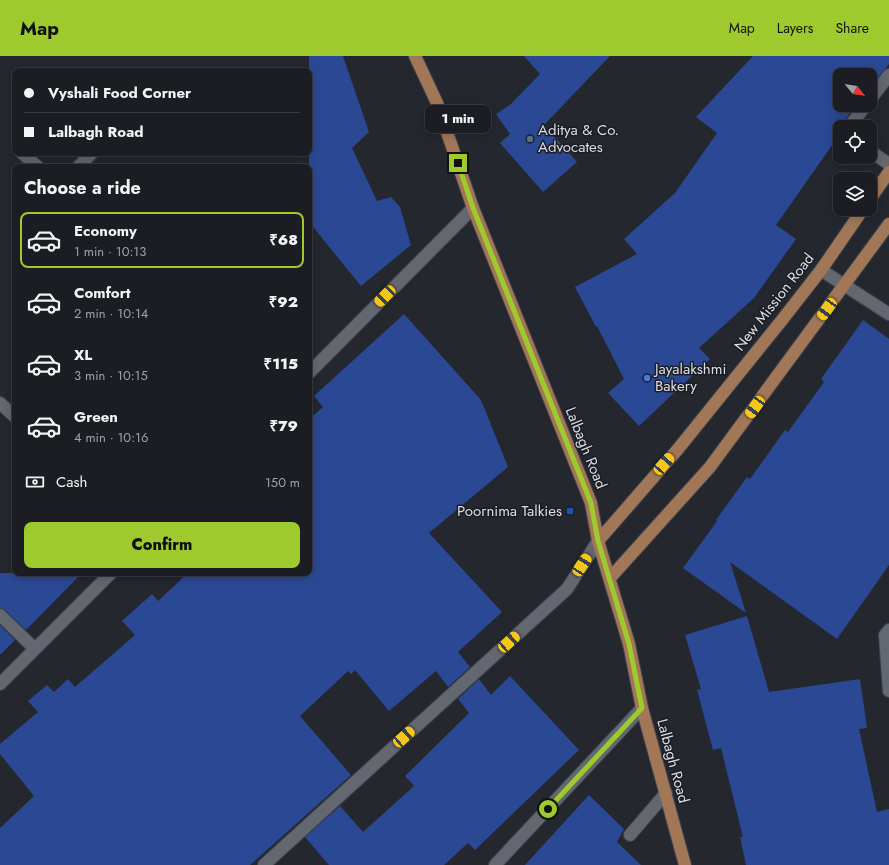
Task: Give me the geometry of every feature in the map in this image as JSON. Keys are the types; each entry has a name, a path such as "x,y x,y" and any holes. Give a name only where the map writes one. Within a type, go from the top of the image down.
{"main road":[{"name":"Lalbagh Road","path":"415,56 437,103 473,208 591,503 598,541 629,644 642,708 685,865"},
{"path":"877,190 889,172"},
{"name":"New Mission Road","path":"598,541 678,449 782,320 821,270 858,216"},
{"path":"610,578 710,467 889,224"}],"street":[{"path":"877,91 889,75"},
{"path":"854,120 861,112"},
{"path":"25,156 35,164"},
{"path":"81,164 89,156"},
{"path":"877,156 889,164"},
{"path":"312,370 473,208"},
{"path":"821,270 889,314"},
{"path":"0,403 12,414"},
{"path":"264,865 567,589 598,541"},
{"path":"0,684 108,576"},
{"path":"0,615 35,649"},
{"path":"889,630 885,635 889,691"},
{"path":"495,865 642,708"},
{"path":"630,835 666,794"}],"building":[{"path":"309,56 343,56 369,132 352,148 377,201 391,197 400,207 411,245 361,286 312,226 312,164 309,164 309,156 312,156 312,68 309,68"},
{"path":"524,56 610,56 544,125 577,162 543,192 500,143 510,134 496,114 510,105 540,74"},
{"path":"753,56 889,56 889,64 877,79 877,68 833,68 833,112 851,112 845,120 833,120 833,144 776,225 796,239 754,298 699,348 710,359 639,426 608,393 624,379 575,287 637,254 624,239 675,193 717,133 696,117"},
{"path":"404,314 481,400 508,467 429,533 502,612 458,652 470,667 448,687 436,671 389,711 355,670 351,674 348,671 300,716 351,775 250,865 0,865 0,828 34,796 0,754 0,744 38,712 28,701 47,685 54,692 68,679 75,687 135,635 122,621 152,594 158,601 185,576 312,576 312,416 323,407 314,396"},
{"path":"863,320 889,339 889,565 837,639 730,562 746,613 683,568 747,477 750,479 785,430 788,432 824,382 821,379"},
{"path":"0,573 12,573 12,576 79,576 26,630 5,610 0,608"},
{"path":"747,616 769,692 860,679 867,728 859,729 877,812 889,809 889,865 746,865 740,837 743,837 721,748 713,750 697,690 701,689 685,635"},
{"path":"0,625 15,640 0,655"},
{"path":"510,676 579,750 475,850 468,843 444,865 329,865 305,837 340,806 363,832 414,786 405,776 469,713 458,699 479,679 491,695"},
{"path":"589,795 624,829 617,842 641,865 525,865"}],"place":[{"name":"Aditya & Co. Advocates","path":"530,139"},
{"name":"Jayalakshmi Bakery","path":"647,378"},
{"name":"Poornima Talkies","path":"570,511"}],"route":[{"path":"458,163 473,208 591,503 598,541 629,644 642,708 548,809"}]}
